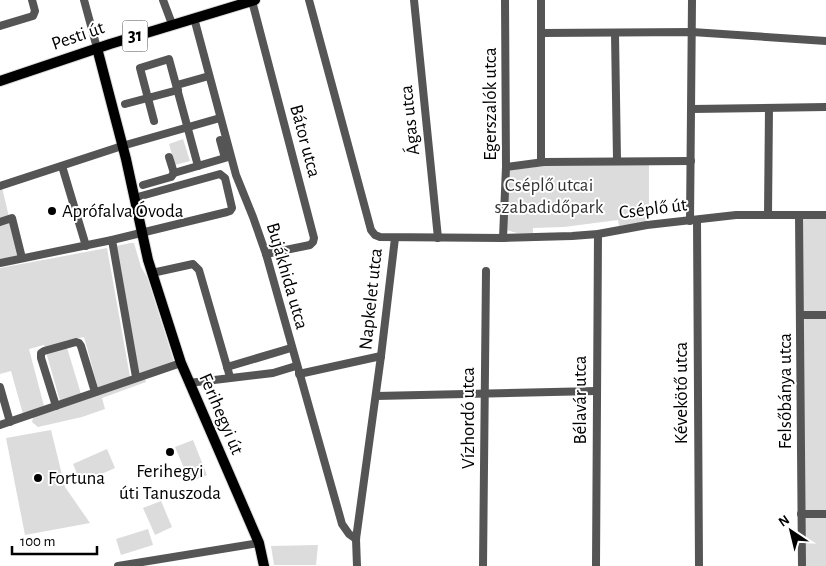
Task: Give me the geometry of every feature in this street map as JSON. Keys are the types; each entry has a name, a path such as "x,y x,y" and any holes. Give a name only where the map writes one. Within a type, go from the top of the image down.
{"main road":[{"name":"Pesti út","path":"0,81 172,24 254,4"},
{"name":"Ferihegyi út","path":"97,48 122,146 141,233 181,363 258,543 264,566"}],"street":[{"path":"0,26 33,16 36,11 32,0"},
{"name":"Ferihegyi út","path":"84,0 97,48"},
{"name":"Napkelet utca","path":"310,0 372,230 375,235 380,237 394,238 376,396 356,539 357,566"},
{"name":"Ágas utca","path":"414,0 438,238"},
{"name":"Egerszalók utca","path":"503,238 506,167 505,0"},
{"path":"541,0 541,162"},
{"name":"Kévekötő utca","path":"692,0 691,161 694,220 698,566"},
{"path":"164,3 172,24"},
{"name":"Bátor utca","path":"254,4 314,238 314,242 310,245 266,254"},
{"name":"Bujákhida utca","path":"194,18 236,176 266,254 297,370 342,524 349,534 356,539"},
{"path":"542,34 692,32 826,41"},
{"path":"615,34 617,160"},
{"path":"154,121 140,68 169,59 198,166"},
{"path":"125,104 148,98 209,76"},
{"path":"692,109 826,106"},
{"path":"768,215 769,108"},
{"path":"0,186 122,146 220,118"},
{"path":"143,185 171,176 174,173 225,158 220,140"},
{"path":"169,157 174,173"},
{"path":"506,167 541,162 691,161"},
{"path":"62,166 86,246"},
{"path":"0,263 86,246 232,210 225,178 220,174 134,198"},
{"name":"Cséplő út","path":"394,238 503,238 598,234 647,225 736,215 826,215"},
{"name":"Felsőbánya utca","path":"799,215 802,566"},
{"path":"0,222 12,218 22,258"},
{"name":"Bélavár utca","path":"596,566 598,234"},
{"path":"112,240 136,377"},
{"name":"Ferihegyi út","path":"152,273 192,264 199,270 230,378"},
{"name":"Vízhordó utca","path":"483,566 486,271"},
{"path":"801,314 826,315"},
{"path":"56,406 41,358 41,353 44,350 76,342 79,343 95,392"},
{"name":"Ferihegyi út","path":"227,367 291,348"},
{"path":"189,383 297,370 381,356"},
{"path":"0,425 181,363"},
{"path":"0,387 10,422"},
{"path":"376,396 596,391"},
{"path":"801,514 826,514"},
{"path":"118,566 258,543"}],"green space":[{"path":"183,139 190,161 175,165 169,144"},
{"name":"Cséplő utcai szabadidőpark","path":"649,164 649,222 619,226 618,220 564,227 533,228 533,233 517,233 506,230 509,170 545,166"},
{"path":"2,187 18,256 0,260 0,188"},
{"path":"799,215 826,215 826,566 802,566"},
{"path":"134,243 141,267 147,277 174,362 139,374 116,246"},
{"path":"107,248 130,377 98,388 84,337 65,341 81,394 60,401 44,345 29,349 44,406 23,414 11,371 0,374 0,268"},
{"path":"145,379 146,382 102,398 105,409 82,417 38,427 32,422 35,416"},
{"name":"Fortuna","path":"51,430 65,487 90,523 25,535 6,438"},
{"path":"193,440 207,475 190,482 175,447"},
{"path":"107,449 115,468 81,483 73,464"},
{"path":"161,501 172,527 155,535 143,508"},
{"path":"148,529 153,545 121,555 116,539"},
{"path":"318,545 316,565 274,565 271,546"}],"place":[{"name":"Aprófalva Óvoda","path":"52,211"},
{"name":"Ferihegyi úti Tanuszoda","path":"170,452"},
{"name":"Fortuna","path":"38,478"}]}
